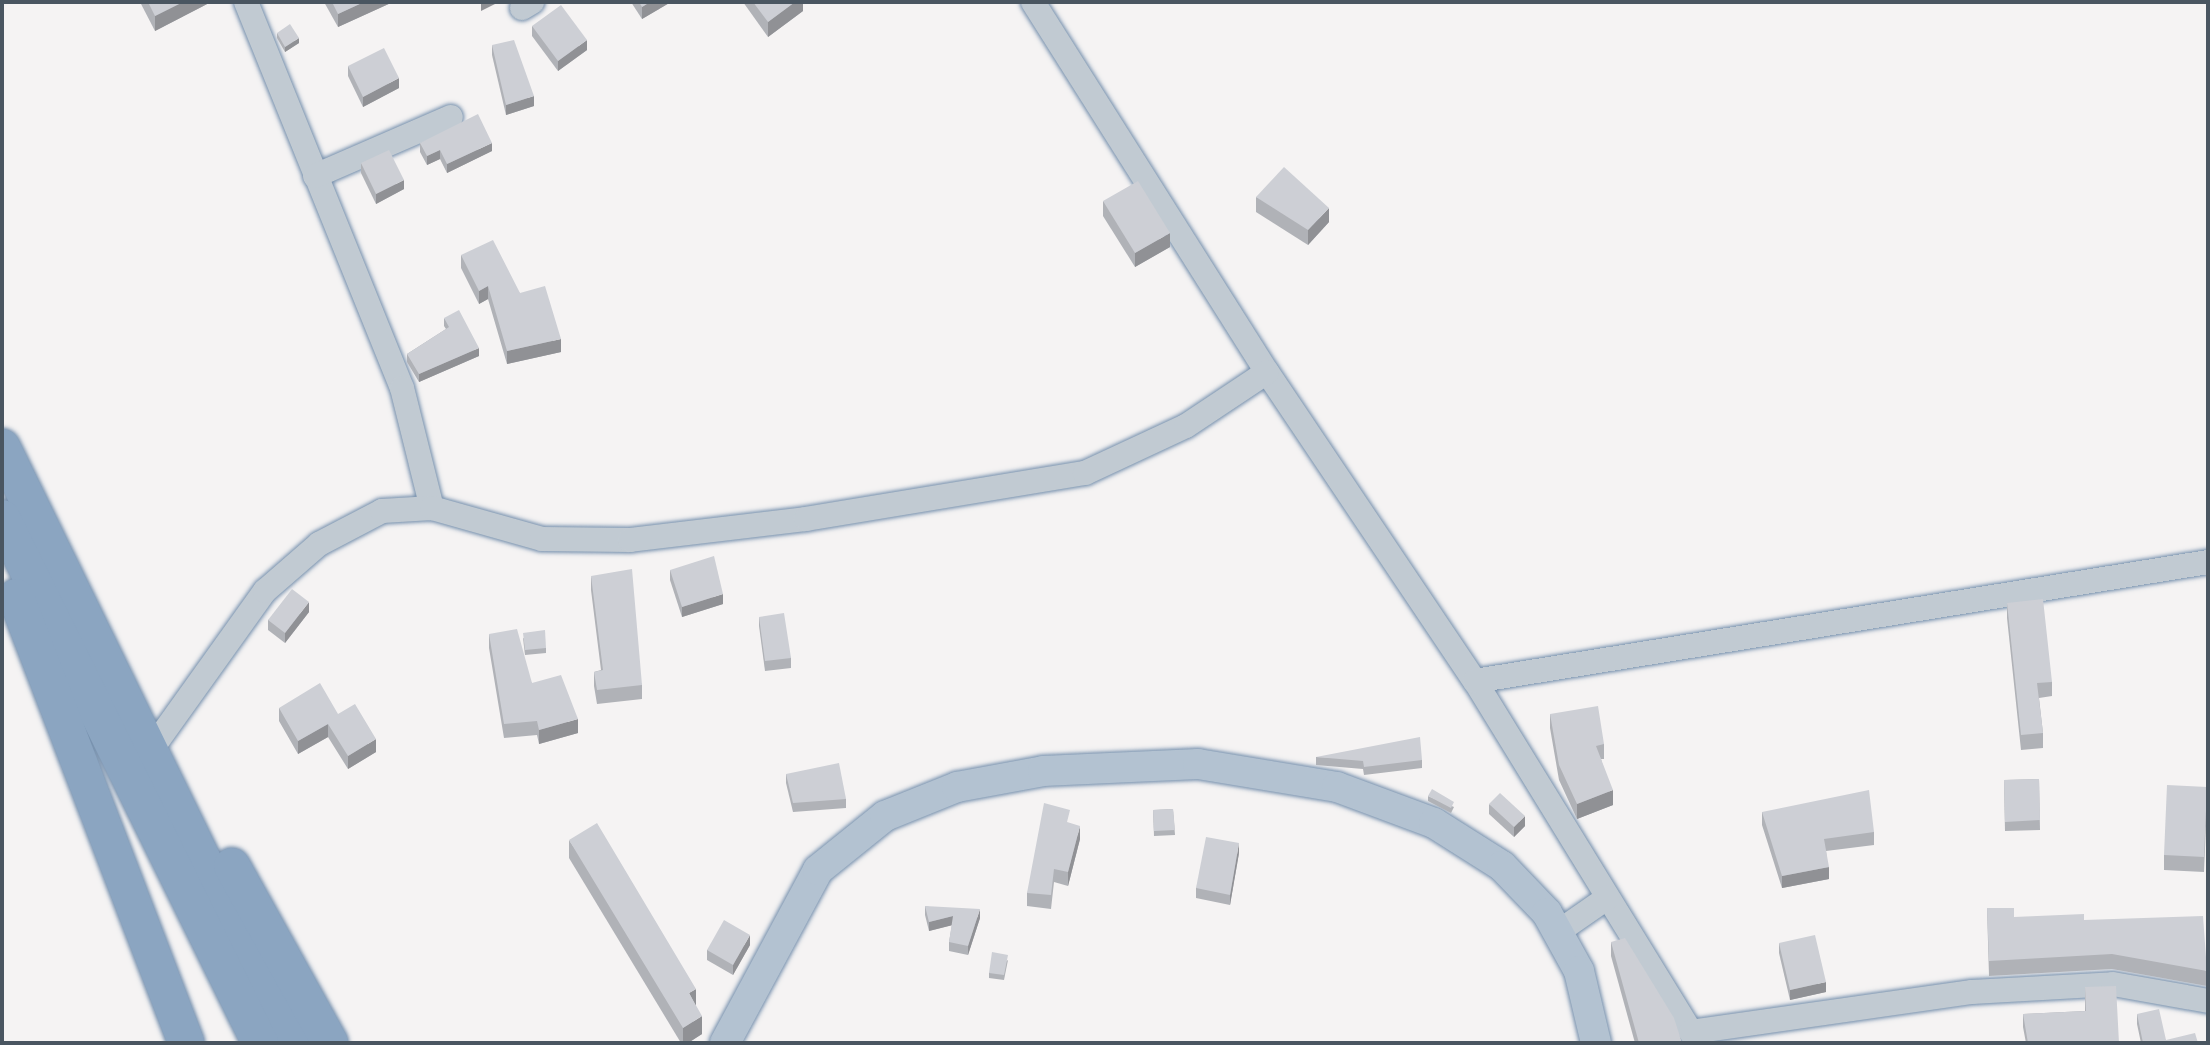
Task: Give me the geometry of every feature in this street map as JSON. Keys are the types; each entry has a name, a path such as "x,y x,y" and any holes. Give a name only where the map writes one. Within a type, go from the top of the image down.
{"highway":[{"path":"2,447 292,1043"},
{"path":"2,518 260,1043"},
{"path":"2,562 187,1042"},
{"path":"154,756 229,860 330,1043"},
{"path":"232,987 244,1043"}],"main road":[{"path":"725,1043 818,870 885,816 957,787 1043,771 1198,764 1337,787 1434,823 1502,866 1558,932 1579,971 1596,1043"}],"street":[{"path":"246,2 402,388 432,508"},
{"path":"1033,2 1267,372 1475,681 1694,1038 1987,991 2113,984 2208,1001"},
{"path":"315,176 451,117"},
{"path":"154,756 265,591 319,544 382,511 432,508 542,539 630,540 1030,483 1085,473 1186,426 1267,372"},
{"path":"1475,681 2208,562"},
{"path":"1558,932 1607,898"}],"building":[{"path":"148,2 183,2 155,16"},
{"path":"332,2 364,2 338,14"},
{"path":"753,2 795,2 768,22"},
{"path":"561,5 587,40 558,61 532,26"},
{"path":"290,24 299,38 285,47 277,33"},
{"path":"514,40 534,96 506,105 492,45"},
{"path":"384,48 399,78 363,97 348,66"},
{"path":"478,114 492,143 447,164 440,150 427,156 420,143"},
{"path":"389,150 404,180 376,194 361,163"},
{"path":"1284,167 1329,208 1308,230 1256,197"},
{"path":"1138,181 1170,233 1135,253 1103,201"},
{"path":"493,240 520,293 545,286 561,339 507,351 488,286 479,291 461,255"},
{"path":"459,310 479,348 419,374 407,354 449,327 444,318"},
{"path":"714,556 723,594 682,607 670,570"},
{"path":"632,569 642,685 597,690 594,672 603,670 591,576"},
{"path":"292,589 309,602 285,633 268,620"},
{"path":"2043,599 2052,682 2037,683 2043,733 2021,735 2007,603"},
{"path":"784,613 791,658 765,661 759,617"},
{"path":"517,629 532,683 561,675 578,719 539,730 537,721 504,724 489,634"},
{"path":"545,630 546,648 525,650 523,633"},
{"path":"320,683 338,714 355,704 376,739 348,756 328,724 298,741 279,708"},
{"path":"1598,706 1604,744 1596,746 1613,790 1577,804 1559,765 1550,714"},
{"path":"1420,737 1422,760 1364,767 1363,761 1316,757"},
{"path":"839,763 846,799 793,803 786,774"},
{"path":"2039,779 2040,820 2005,822 2004,780"},
{"path":"2167,785 2207,787 2204,857 2164,855"},
{"path":"1432,789 1454,802 1451,808 1428,796"},
{"path":"1869,790 1874,832 1824,839 1829,867 1782,876 1762,812"},
{"path":"1500,793 1525,816 1514,827 1489,804"},
{"path":"1044,803 1070,810 1067,822 1080,826 1068,872 1054,869 1051,895 1027,893"},
{"path":"1173,809 1175,830 1154,831 1153,810"},
{"path":"597,823 696,989 689,993 702,1016 683,1028 569,840"},
{"path":"1206,837 1239,843 1230,895 1196,888"},
{"path":"925,906 980,909 968,946 949,942 953,916 929,922"},
{"path":"1987,908 2014,908 2014,917 2084,914 2084,920 2203,916 2207,971 2112,954 1989,961"},
{"path":"724,920 750,935 733,965 707,950"},
{"path":"1815,935 1826,982 1790,990 1779,943"},
{"path":"1625,938 1674,1018 1682,1043 1639,1043 1611,942"},
{"path":"992,952 1008,955 1004,975 989,973"},
{"path":"2116,986 2119,1043 2028,1043 2023,1014 2086,1011 2085,987"},
{"path":"2159,1009 2166,1040 2195,1033 2198,1043 2143,1043 2137,1014"}]}
